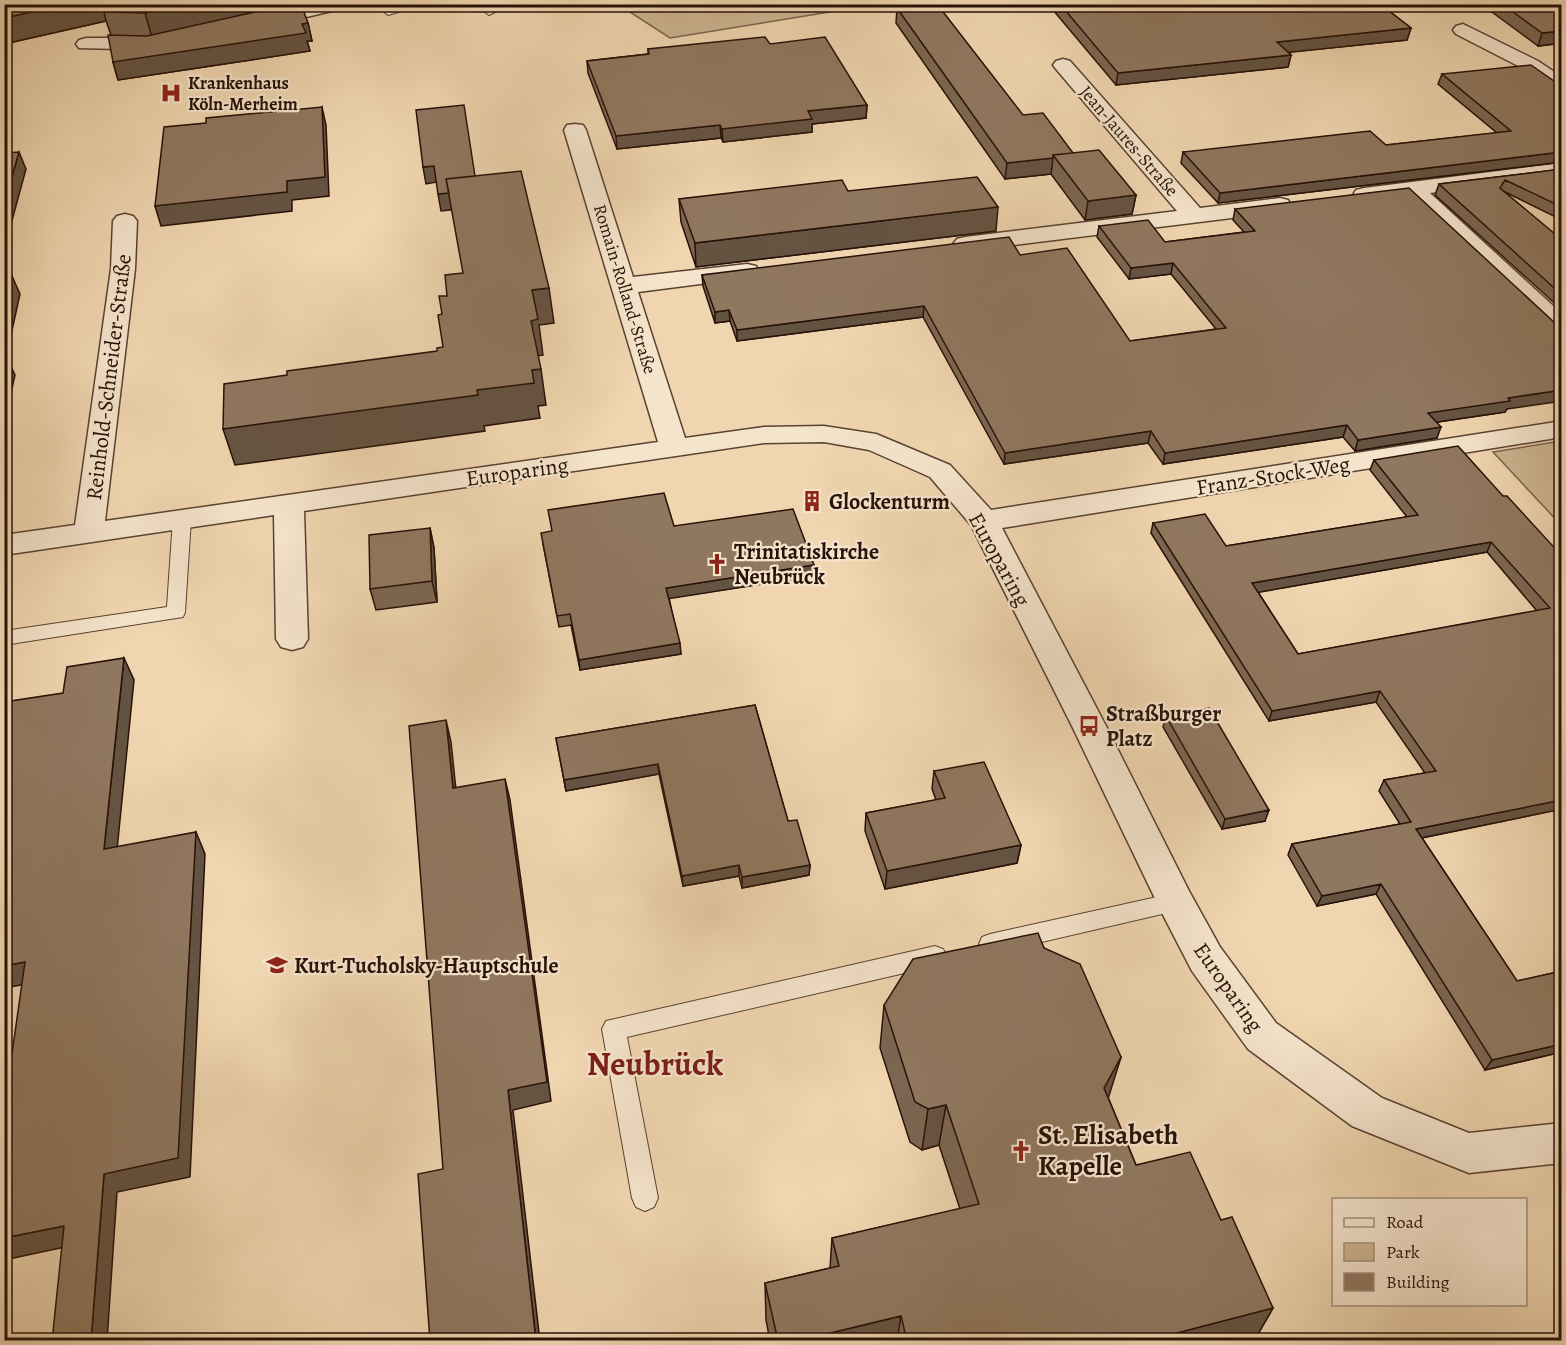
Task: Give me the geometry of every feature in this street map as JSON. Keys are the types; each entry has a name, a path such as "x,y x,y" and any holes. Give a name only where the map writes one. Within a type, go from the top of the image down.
{"street":[{"path":"244,25 338,4"},
{"path":"1463,30 1532,65 1562,87"},
{"path":"86,44 152,45 175,40"},
{"name":"Jean-Jaures-Straße","path":"1063,65 1194,216"},
{"name":"Romain-Rolland-Straße","path":"575,130 674,448"},
{"path":"1343,197 1562,170"},
{"path":"1412,189 1562,328"},
{"path":"942,247 1297,203"},
{"name":"Reinhold-Schneider-Straße","path":"89,533 122,280 126,220"},
{"path":"624,286 772,268"},
{"name":"Franz-Stock-Weg","path":"984,521 1562,429"},
{"name":"Europaring","path":"4,545 764,435 824,434 876,443 940,471 984,521 1089,726 1175,902 1206,959 1262,1036 1367,1112 1469,1153 1562,1143"},
{"path":"289,504 292,639"}],"lane":[{"path":"379,4 388,12 421,4"},
{"path":"480,4 489,12"},
{"path":"4,638 176,612 182,519"},
{"path":"645,1198 614,1029 1175,902"}],"green space":[{"path":"619,5 873,5 670,38"},
{"path":"1562,441 1561,525 1493,452"}],"building":[{"path":"4,4 68,4 4,18"},
{"path":"102,4 185,4 145,13 104,12"},
{"path":"291,4 301,4 308,23 302,24 306,33 113,62 108,35 147,36"},
{"path":"901,4 937,4 1023,115 1043,113 1073,153 1053,155 1053,158 1007,163 897,8"},
{"path":"1060,4 1380,4 1411,28 1277,42 1291,55 1118,73"},
{"path":"1502,4 1562,4 1562,31 1542,33"},
{"path":"765,37 770,44 825,37 867,105 808,111 812,119 722,129 720,125 616,136 587,61 649,54 648,49"},
{"path":"1531,65 1562,84 1562,152 1220,193 1183,152 1370,131 1386,145 1511,131 1442,74"},
{"path":"464,105 475,176 446,179 449,193 438,194 434,166 423,167 416,110"},
{"path":"322,107 325,177 287,181 287,192 155,206 164,127 206,123 206,118"},
{"path":"1099,150 1136,195 1088,201 1053,155"},
{"path":"19,152 4,205 4,153"},
{"path":"1562,169 1562,207 1505,180 1500,188 1562,240 1562,295 1439,184"},
{"path":"521,171 549,288 532,290 538,319 531,321 541,369 532,370 534,383 477,390 478,395 223,429 224,384 287,375 287,371 437,351 437,348 443,347 438,315 442,314 439,296 447,296 445,275 463,273 446,179"},
{"path":"977,177 998,207 695,243 679,199 842,180 848,191"},
{"path":"1409,188 1556,324 1562,325 1562,390 1508,398 1510,401 1428,413 1441,427 1358,440 1347,425 1165,453 1151,431 1005,453 924,306 737,330 729,310 715,312 702,275 1009,237 1020,255 1067,248 1130,341 1226,328 1173,263 1131,268 1099,226 1148,220 1165,242 1255,231 1235,209"},
{"path":"12,276 4,311 4,277"},
{"path":"1458,446 1562,556 1562,800 1416,829 1517,981 1562,971 1562,1044 1492,1060 1381,884 1322,896 1292,844 1411,822 1384,780 1436,771 1380,691 1272,711 1153,523 1205,514 1226,546 1418,515 1374,460","holes":["1491,542 1550,608 1298,654 1252,583"]},
{"path":"664,493 674,526 793,509 814,565 666,588 680,643 579,660 570,614 557,616 541,533 552,531 548,510"},
{"path":"430,528 432,581 370,589 369,535"},
{"path":"124,658 104,849 196,832 178,1158 104,1174 91,1341 52,1341 64,1226 4,1238 4,1110 25,962 4,966 4,702 63,693 67,667"},
{"path":"755,705 788,821 797,820 810,865 742,877 739,865 682,876 658,764 564,780 556,738"},
{"path":"1209,708 1269,810 1225,819 1166,716"},
{"path":"446,720 453,788 505,779 547,1082 508,1090 536,1341 430,1341 418,1174 443,1169 409,726"},
{"path":"984,762 1021,845 887,871 866,813 945,798 934,771"},
{"path":"1038,933 1044,948 1080,964 1121,1057 1104,1088 1136,1165 1190,1152 1221,1220 1232,1217 1273,1308 1146,1341 907,1341 901,1316 797,1341 778,1341 765,1283 839,1266 832,1238 979,1204 946,1105 928,1109 915,1102 884,1005 913,959"}],"place":[{"name":"Krankenhaus Köln-Merheim","path":"171,93"},
{"name":"Glockenturm","path":"812,501"},
{"name":"Trinitatiskirche Neubrück","path":"717,564"},
{"name":"Straßburger Platz","path":"1089,726"},
{"name":"Kurt-Tucholsky-Hauptschule","path":"277,965"},
{"name":"St. Elisabeth Kapelle","path":"1021,1151"}],"district":[{"name":"Neubrück","path":"655,1063"}]}
